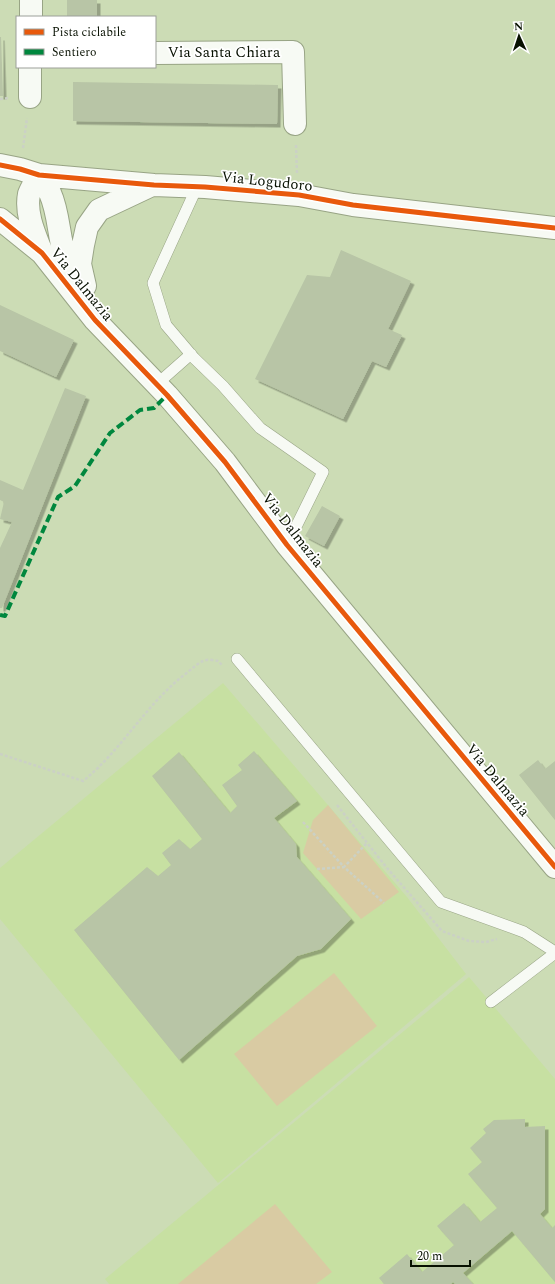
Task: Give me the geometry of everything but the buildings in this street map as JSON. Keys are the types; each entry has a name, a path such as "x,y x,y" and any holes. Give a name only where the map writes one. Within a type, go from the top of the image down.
{"street":[{"path":"31,0 31,16"},
{"name":"Via Santa Chiara","path":"156,53 293,52 295,124"},
{"path":"30,68 30,97"},
{"name":"Via Logudoro","path":"20,170 154,185 299,195 353,205 555,228"},
{"name":"Via Dalmazia","path":"20,170 29,193 28,206 33,228 42,253"},
{"name":"Via Dalmazia","path":"20,170 50,193 67,263 85,289"},
{"name":"Via Dalmazia","path":"95,320 85,289 80,264 87,227 99,210 154,185"},
{"name":"Via Dalmazia","path":"0,219 42,253 95,320 157,384 225,462 287,545 555,867"}],"lane":[{"path":"197,187 153,283 166,324 191,354 223,386 260,428 323,472 287,545"},
{"path":"157,384 191,354"},
{"path":"237,659 441,902 524,932 555,952 490,1002"}],"path":[{"path":"20,170 30,97"},
{"path":"295,124 299,195"},
{"path":"0,754 83,781 103,764 158,699 180,678 203,660 218,660 223,666"},
{"path":"333,800 387,868 442,931 469,941 486,942 524,932"},
{"path":"303,822 344,867 384,903"},
{"path":"317,869 344,867 367,843"}],"shaded area":[{"path":"223,683 407,897 466,974 218,1183 0,919 0,868"},
{"path":"328,805 399,892 361,919 303,853 313,820"},
{"path":"334,973 377,1026 277,1106 234,1054"},
{"path":"469,977 555,1079 555,1284 109,1284 105,1279"},
{"path":"275,1204 332,1272 316,1284 178,1284"}],"marked path":[{"path":"0,615 5,616 58,497 75,486 110,433 140,410 154,408 167,395"}],"cycle path":[{"path":"0,165 39,175 299,195 353,205 555,228"},
{"path":"0,219 42,253 95,320 167,395 225,462 287,545 555,867"}]}
